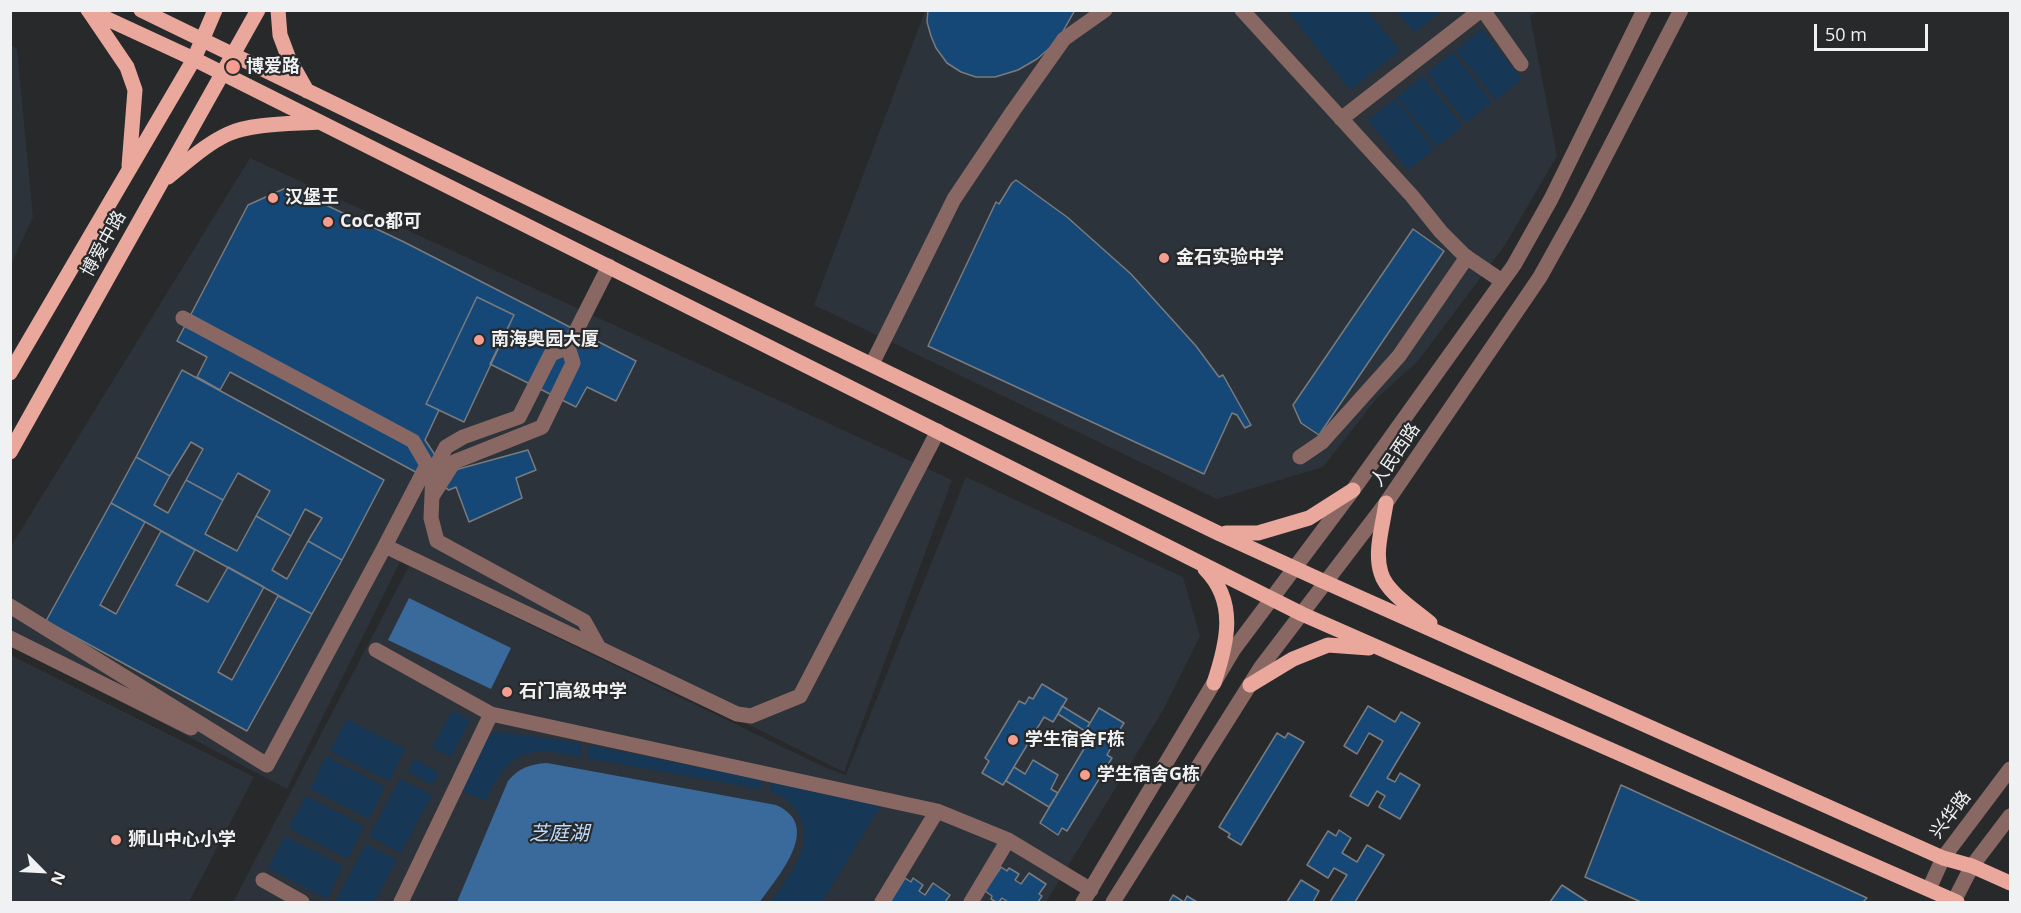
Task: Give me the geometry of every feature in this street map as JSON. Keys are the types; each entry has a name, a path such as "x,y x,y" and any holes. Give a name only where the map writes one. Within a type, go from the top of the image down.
{"main road":[{"path":"141,10 1220,534 1943,858 1972,866 2010,884"},
{"path":"202,41 215,10"},
{"path":"232,55 258,10"},
{"path":"278,10 280,35 289,59 308,91"},
{"path":"89,11 194,59 1302,614 1956,902"},
{"path":"89,11 127,67 135,90 129,170"},
{"name":"博爱中路","path":"10,373 194,59 202,41"},
{"name":"博爱中路","path":"10,452 232,55"},
{"path":"161,183 205,147 228,134 246,129 320,122"},
{"path":"1220,534 1258,533 1309,518 1353,490"},
{"path":"1386,503 1378,560 1381,575 1389,588 1447,636"},
{"path":"1196,561 1216,580 1226,611 1223,655 1214,683"},
{"path":"1250,685 1293,659 1328,645 1380,648"}],"street":[{"path":"872,364 954,199 1012,111 1064,39 1105,10"},
{"path":"1242,10 1412,196 1441,232 1467,258 1502,281"},
{"path":"1341,119 1482,10 1521,64"},
{"path":"376,650 491,714 937,811 1008,840 1087,896 1234,649 1353,490 1514,265 1551,199 1644,10"},
{"name":"人民西路","path":"1113,903 1250,685 1386,503 1540,277 1681,10"},
{"path":"1300,457 1322,442 1399,356 1467,258"},
{"path":"599,648 584,621 437,541 431,518 433,472 446,447 463,437 519,417 552,354 568,347 609,266"},
{"path":"183,318 413,441 427,465 267,765"},
{"path":"433,495 454,462 542,427 573,363 568,347"},
{"path":"385,546 737,714 752,716 800,696 939,431"},
{"path":"10,606 267,765"},
{"path":"10,638 267,765"},
{"path":"401,903 491,714"},
{"name":"兴华路","path":"1929,889 1943,858 2010,769"},
{"path":"882,903 937,811"},
{"path":"1956,902 1972,866 2010,816"},
{"path":"971,903 1008,840"},
{"path":"263,880 302,903"}],"shaded area":[{"path":"1438,10 1440,12 1415,33 1396,11"},
{"name":"金石实验中学","path":"925,11 1538,11 1530,16 1557,156 1505,245 1418,361 1377,398 1323,467 1217,499 814,305"},
{"path":"1288,11 1368,11 1400,51 1350,90"},
{"path":"1482,29 1522,79 1496,100 1456,50"},
{"path":"11,45 17,49 33,217 11,264"},
{"path":"1453,52 1492,102 1466,123 1427,73"},
{"path":"1423,76 1463,126 1437,147 1397,97"},
{"path":"1395,99 1434,149 1408,170 1368,120"},
{"path":"250,158 952,480 844,772 404,554 287,789 11,643 10,548"},
{"name":"石门高级中学","path":"966,477 1183,577 1200,636 1162,712 1046,902 233,902 409,566 824,767 846,775"},
{"name":"狮山中心小学","path":"10,655 254,777 189,902 11,902"},
{"path":"452,711 470,720 451,757 432,747"},
{"path":"347,719 405,749 389,781 330,751"},
{"path":"501,732 582,743 581,757 547,752 522,755 512,761 503,771 486,801 460,790 488,734"},
{"path":"589,745 763,780 760,789 587,758"},
{"path":"326,756 385,787 369,819 310,789"},
{"path":"415,759 439,773 432,785 408,771"},
{"path":"400,779 432,795 401,853 369,836"},
{"path":"771,780 883,802 822,902 771,902 799,858 804,834 802,822 796,810 784,798 770,792"},
{"path":"306,796 364,826 348,859 289,828"},
{"path":"285,836 343,866 327,899 268,868"},
{"path":"366,844 397,860 374,902 335,901"}],"water":[{"path":"409,598 511,648 491,689 388,640"},
{"name":"芝庭湖","path":"547,763 776,805 790,814 796,826 797,838 785,866 760,902 457,902 508,781 525,768"}],"building":[{"path":"928,10 1075,10 1052,46 1037,59 1018,70 995,77 976,77 961,72 947,63 936,48 927,22"},
{"path":"1016,180 1067,217 1131,274 1196,346 1219,377 1223,375 1251,425 1245,428 1237,415 1232,413 1204,474 928,346 996,202 999,204"},
{"path":"288,187 404,242 636,361 616,401 587,387 576,407 490,364 514,315 477,297 426,404 439,410 425,440 439,461 455,470 528,450 536,470 516,478 522,498 469,522 456,487 449,490 230,372 220,390 197,377 207,357 177,341 248,205"},
{"path":"1413,229 1444,251 1319,435 1301,423 1293,405"},
{"name":"南海奥园大厦","path":"477,297 514,315 464,422 426,404"},
{"path":"182,370 384,480 342,560 308,541 322,518 305,509 291,536 256,516 270,491 238,473 223,500 186,480 203,449 191,442 170,476 136,457"},
{"path":"136,457 170,476 154,505 168,513 186,480 223,500 205,534 237,551 256,516 291,536 272,570 287,579 308,541 342,560 312,614 111,503"},
{"path":"111,503 145,522 100,605 116,614 161,531 195,550 176,585 208,602 228,567 264,587 218,672 232,680 278,596 312,614 247,731 46,621"},
{"name":"学生宿舍F栋","path":"1042,684 1067,699 1053,722 1044,717 1003,785 982,773 989,761 985,758 1019,701 1025,704 1029,697 1033,699"},
{"path":"1062,706 1090,723 1085,731 1058,714"},
{"path":"1368,706 1395,722 1401,712 1420,723 1387,778 1395,782 1400,773 1420,785 1400,819 1379,807 1385,796 1377,791 1368,806 1350,796 1383,741 1369,733 1357,754 1344,746"},
{"name":"学生宿舍G栋","path":"1099,708 1124,723 1110,745 1112,746 1107,755 1112,758 1067,831 1062,828 1058,835 1040,823 1088,742 1081,738"},
{"path":"1277,733 1285,738 1288,733 1304,742 1241,845 1228,837 1230,834 1219,827"},
{"path":"1033,760 1058,775 1051,789 1058,793 1049,807 1006,781 1014,767 1025,774"},
{"path":"1621,785 1867,898 1863,902 1641,902 1585,877"},
{"path":"1339,830 1351,838 1342,853 1357,862 1367,845 1384,855 1355,902 1330,902 1347,875 1334,868 1328,878 1307,865 1328,831 1336,836"},
{"path":"1001,867 1007,871 1009,868 1019,874 1015,880 1021,884 1029,873 1046,884 1039,894 1042,896 1038,902 1008,902 1002,898 996,902 991,899 992,896 985,891"},
{"path":"905,878 911,882 913,878 923,885 919,891 925,895 933,883 950,895 945,902 890,902"},
{"path":"1301,880 1319,891 1313,902 1287,902"},
{"path":"1562,885 1588,902 1550,902"},
{"path":"1173,895 1184,902 1169,902"},
{"path":"1187,896 1197,902 1184,902"}],"place":[{"name":"博爱路","path":"233,67"},
{"name":"汉堡王","path":"273,198"},
{"name":"CoCo都可","path":"328,222"},
{"name":"金石实验中学","path":"1164,258"},
{"name":"南海奥园大厦","path":"479,340"},
{"name":"石门高级中学","path":"507,692"},
{"name":"学生宿舍F栋","path":"1013,740"},
{"name":"学生宿舍G栋","path":"1085,775"},
{"name":"狮山中心小学","path":"116,840"}]}
